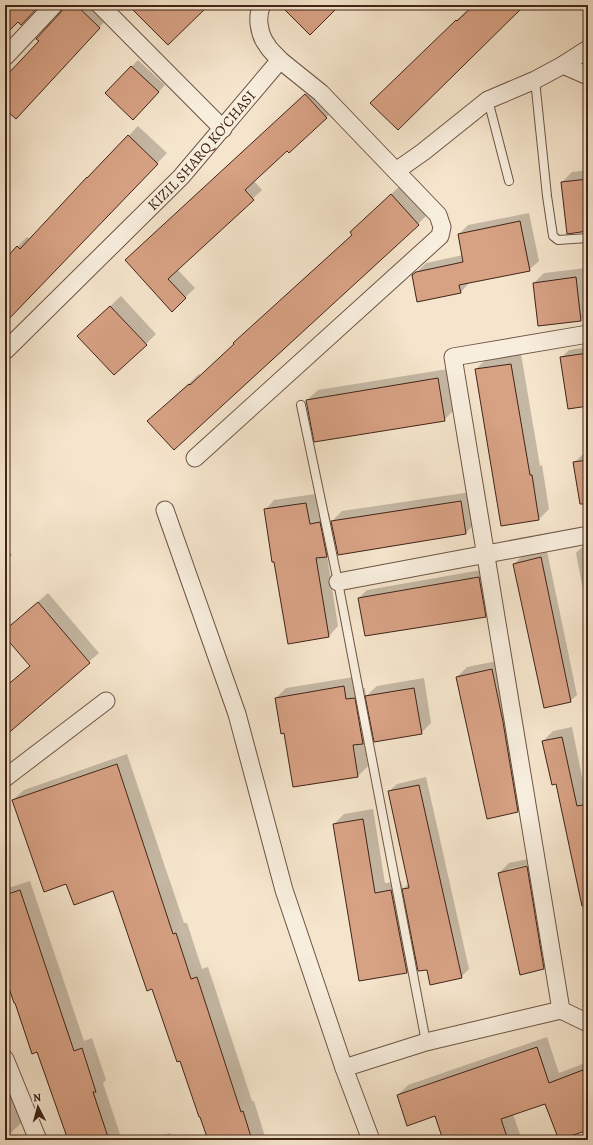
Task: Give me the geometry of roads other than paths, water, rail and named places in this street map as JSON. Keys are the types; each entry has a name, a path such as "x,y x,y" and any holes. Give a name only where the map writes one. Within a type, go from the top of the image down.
{"street":[{"path":"5,57 54,5"},
{"path":"100,5 223,129"},
{"path":"195,458 440,236 442,227 438,215 396,170 321,93 280,60 266,45 260,28 259,11 262,5"},
{"path":"396,170 423,152 488,100 534,80 563,65 588,49"},
{"name":"KIZIL SHARQ KO'CHASI","path":"5,351 181,177 280,60"},
{"path":"563,65 588,76"},
{"path":"561,1010 453,357 588,334"},
{"path":"165,510 237,714 284,890 344,1068 371,1140"},
{"path":"338,582 588,536"},
{"path":"5,778 106,701"},
{"path":"344,1068 426,1042 561,1010 588,1023"},
{"path":"5,1059 38,1140"}],"lane":[{"path":"534,80 546,196 553,236 558,240 588,238"},
{"path":"488,100 509,181"},
{"path":"301,405 338,582 426,1042"}]}
